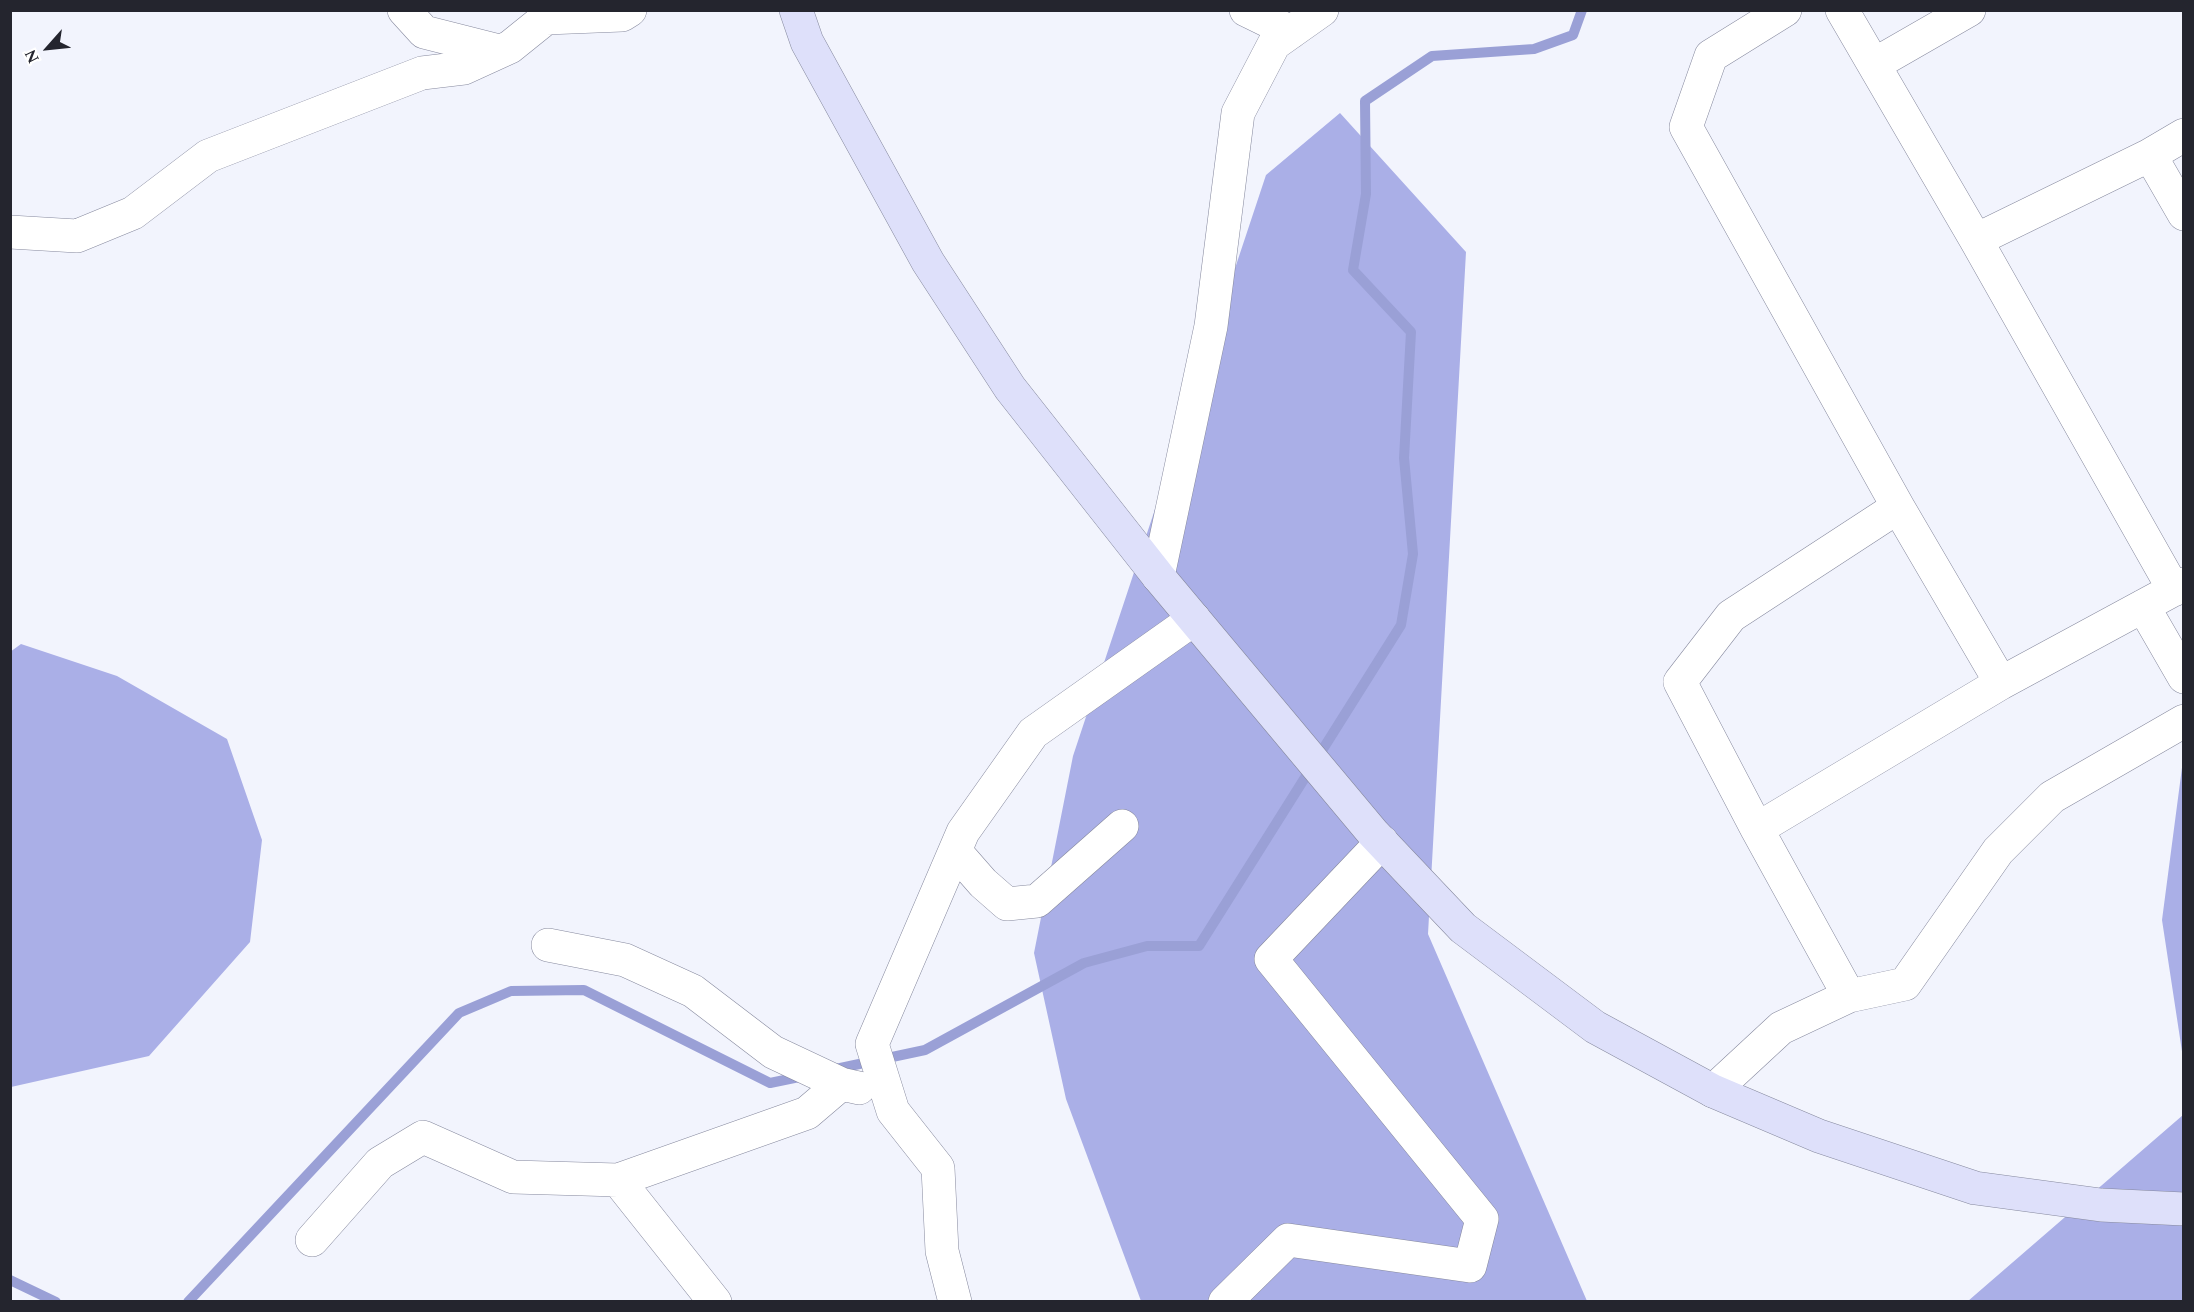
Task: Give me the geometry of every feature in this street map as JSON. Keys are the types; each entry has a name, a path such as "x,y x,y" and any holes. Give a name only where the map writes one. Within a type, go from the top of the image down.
{"street":[{"path":"404,10 424,32 500,51"},
{"path":"10,232 77,236 133,213 208,156 422,73 464,68 510,47 546,18 622,15 630,10"},
{"path":"796,10 807,42 928,262 1010,388 1158,576 1377,837 1473,935 1595,1027 1713,1091 1819,1136 1974,1188 2101,1205 2184,1209"},
{"path":"1246,10 1291,32"},
{"path":"1158,576 1211,326 1238,112 1274,44 1323,10"},
{"path":"1785,10 1711,56 1686,127 1898,507 2001,683"},
{"path":"1757,829 2001,683 2179,587 1842,10"},
{"path":"1875,64 1969,10"},
{"path":"1976,240 2150,155 2184,135"},
{"path":"2150,155 2184,214"},
{"path":"1849,996 1757,829 1680,682 1731,616 1898,507"},
{"path":"2143,606 2184,677"},
{"path":"955,1302 942,1251 938,1168 893,1111 872,1044 963,832 1034,733 1194,619"},
{"path":"1713,1091 1781,1028 1849,996 1905,984 1998,851 2052,797 2184,721"},
{"path":"955,851 983,884 1007,904 1037,901 1122,826"},
{"path":"1225,1302 1288,1240 1470,1266 1482,1219 1271,959 1377,837"},
{"path":"548,945 625,960 693,992 773,1052 786,1059 839,1083 886,1089"},
{"path":"312,1240 380,1163 423,1137 513,1177 618,1180 807,1113 839,1083"},
{"path":"618,1180 715,1302"}],"shaded area":[{"path":"1340,113 1466,252 1428,934 1587,1301 1141,1301 1066,1099 1034,953 1073,756 1266,175"},
{"path":"21,644 117,676 227,739 262,840 250,942 149,1056 11,1087 10,652"},
{"path":"2183,760 2183,1058 2162,920"},
{"path":"2183,1115 2183,1301 1968,1301"}],"waterway":[{"path":"831,1070 925,1050 1084,963 1147,946 1199,946 1401,625 1413,554 1404,458 1411,332 1353,270 1366,194 1365,101 1432,56 1534,49 1573,35 1582,10"},
{"path":"188,1302 459,1013 511,991 584,990 770,1083 804,1076"},
{"path":"10,1280 56,1302"}]}
